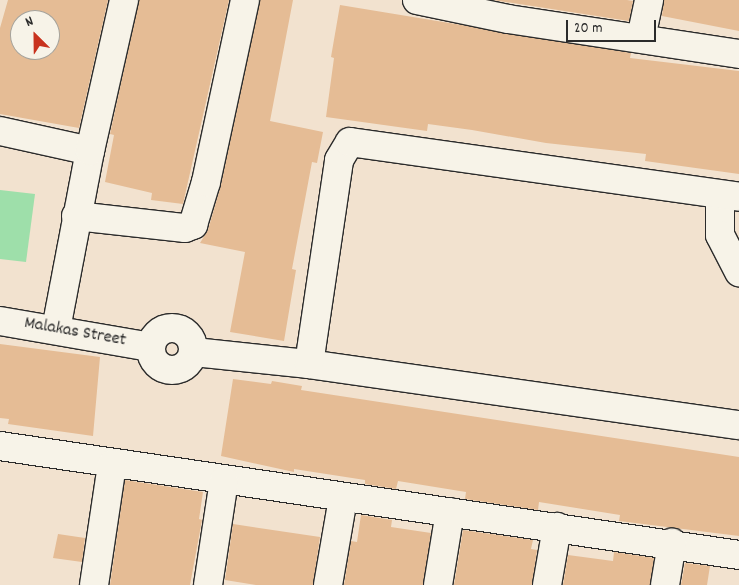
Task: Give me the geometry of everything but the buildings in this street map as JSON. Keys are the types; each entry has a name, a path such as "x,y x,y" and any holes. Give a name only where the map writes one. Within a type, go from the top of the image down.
{"street":[{"path":"56,329 76,216 124,0"},
{"path":"76,216 185,228 193,225 206,182 245,0"},
{"path":"417,0 510,10 641,38 739,54"},
{"path":"641,38 649,0"},
{"path":"0,131 90,151"},
{"path":"739,272 720,235 729,196 350,142 339,160 310,364 739,425"},
{"name":"Malakas Street","path":"0,321 56,329 150,347 153,360 163,369 170,370 176,370 188,364 194,352 310,364"},
{"path":"0,446 224,482 672,543 739,555"},
{"path":"94,585 112,464"},
{"path":"208,585 224,482"},
{"path":"328,585 343,498"},
{"path":"438,585 450,512"},
{"path":"547,585 557,527"},
{"path":"665,585 672,543"}],"green space":[{"path":"0,190 35,194 26,262 0,259"}]}
